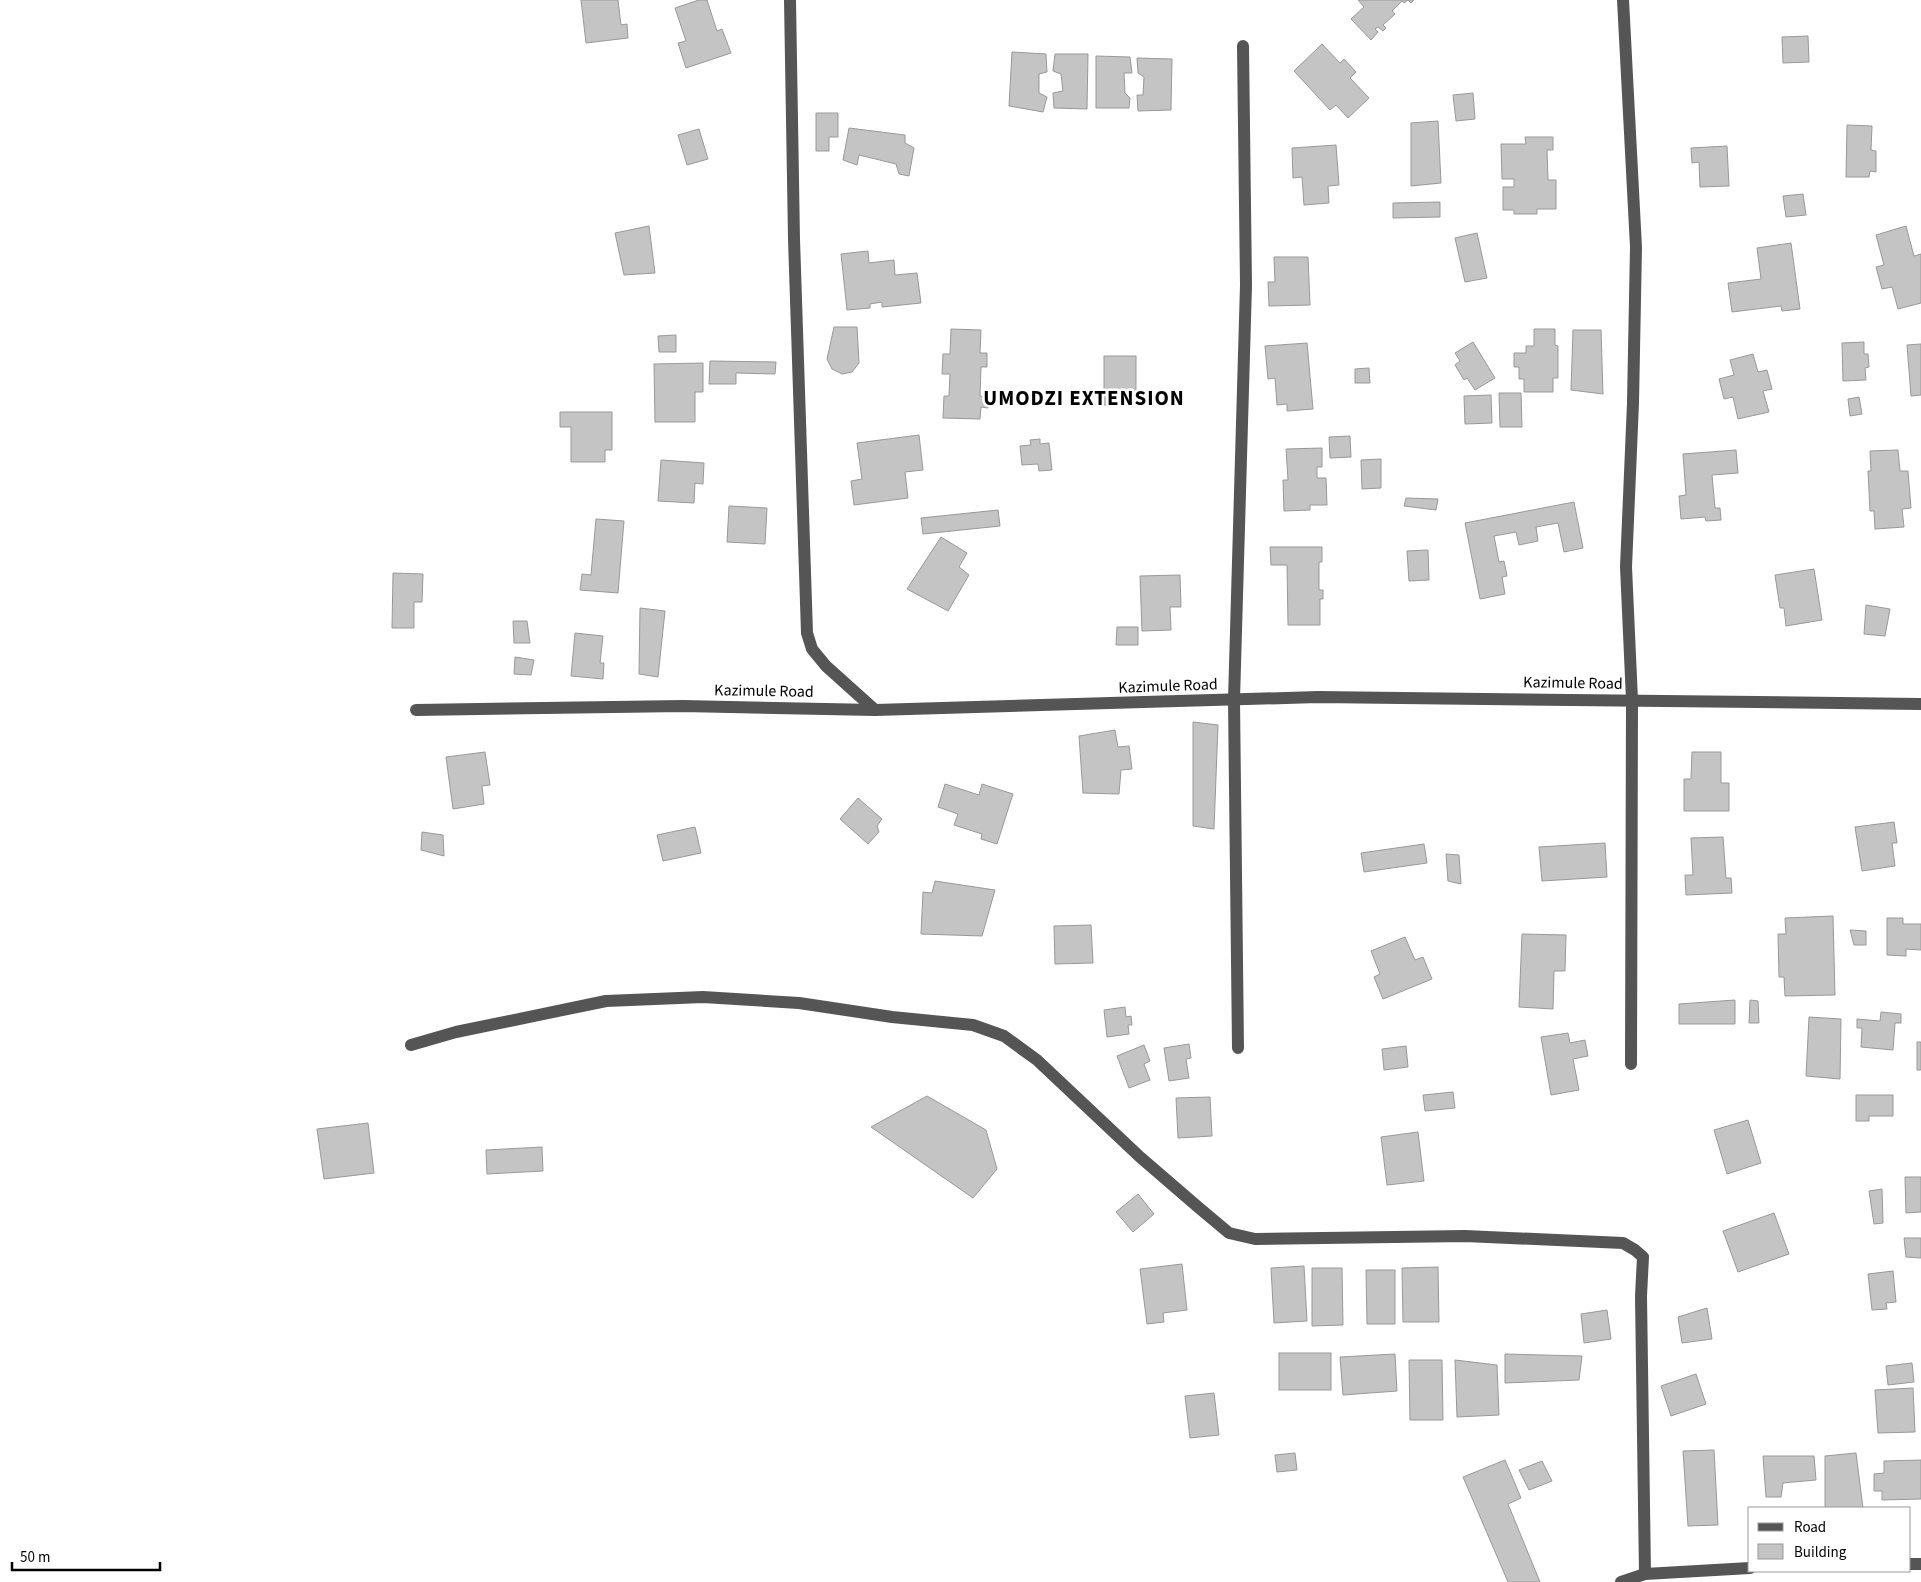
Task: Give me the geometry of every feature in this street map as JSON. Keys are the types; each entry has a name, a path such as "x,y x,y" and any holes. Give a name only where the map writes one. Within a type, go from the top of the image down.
{"street":[{"path":"790,0 794,249 807,633 812,649 826,666 875,710"},
{"path":"1623,0 1636,246 1633,403 1626,567 1632,700 1631,1064"},
{"path":"1238,1048 1234,700 1246,285 1243,46"},
{"name":"Kazimule Road","path":"416,710 683,706 875,710 1318,697 1921,704"},
{"path":"411,1045 456,1032 606,1001 702,997 800,1003 892,1017 973,1025 1004,1036 1037,1060 1140,1157 1229,1233 1255,1239 1465,1236 1623,1243 1643,1257 1641,1296 1645,1574"},
{"path":"1620,1582 1645,1574 1748,1568"}],"building":[{"path":"581,0 618,0 621,25 627,24 628,38 586,43"},
{"path":"699,0 707,0 717,31 722,29 731,53 686,68 678,43 686,41 675,8"},
{"path":"1358,0 1408,0 1404,3 1402,1 1392,11 1395,14 1383,25 1386,28 1383,31 1378,27 1375,29 1378,32 1371,40 1351,19 1364,7"},
{"path":"1808,36 1809,62 1783,63 1782,37"},
{"path":"1322,44 1340,63 1344,59 1356,72 1350,78 1369,98 1348,118 1336,105 1330,110 1294,71"},
{"path":"1012,52 1046,54 1047,72 1039,74 1039,93 1047,97 1043,112 1009,106"},
{"path":"1055,54 1088,54 1087,109 1054,108 1053,93 1063,91 1061,74 1053,71"},
{"path":"1096,56 1130,57 1132,73 1124,73 1125,93 1130,98 1129,108 1096,108"},
{"path":"1137,58 1172,59 1171,110 1138,111 1137,95 1143,95 1144,77 1138,73"},
{"path":"1473,93 1475,119 1456,121 1453,95"},
{"path":"816,113 838,113 838,137 829,137 829,151 816,151"},
{"path":"1438,121 1441,183 1411,186 1411,123"},
{"path":"1847,125 1872,126 1871,150 1876,151 1876,172 1870,171 1869,177 1846,177"},
{"path":"849,128 905,135 905,143 914,148 909,176 899,174 896,164 859,155 857,165 843,160"},
{"path":"699,129 708,159 687,165 678,135"},
{"path":"1525,137 1553,137 1553,150 1547,150 1548,180 1556,180 1556,209 1537,209 1537,214 1514,214 1514,210 1503,210 1503,187 1514,187 1514,179 1502,179 1501,144 1526,144"},
{"path":"1336,145 1339,185 1328,186 1329,203 1304,205 1302,177 1293,178 1292,148"},
{"path":"1727,146 1729,186 1700,187 1699,162 1692,163 1691,148"},
{"path":"1803,194 1806,215 1786,217 1783,196"},
{"path":"1440,202 1440,217 1393,218 1393,203"},
{"path":"649,226 655,273 624,275 615,233"},
{"path":"1906,226 1914,256 1921,254 1921,303 1898,309 1892,287 1882,289 1876,267 1884,265 1876,235"},
{"path":"1477,233 1487,278 1465,282 1455,238"},
{"path":"1791,243 1800,309 1782,311 1781,306 1732,312 1728,283 1761,279 1757,248"},
{"path":"868,251 869,263 894,260 895,275 917,273 921,303 882,307 882,302 870,304 870,308 847,310 841,254"},
{"path":"1274,257 1308,257 1310,305 1269,306 1268,282 1275,282"},
{"path":"834,327 857,327 859,363 852,372 842,374 832,369 827,359"},
{"path":"951,329 981,330 980,353 987,353 987,367 981,367 980,396 988,397 988,408 981,407 980,419 943,418 944,396 949,396 950,374 942,374 943,354 950,354"},
{"path":"1534,329 1555,329 1555,345 1558,346 1558,378 1553,378 1553,392 1524,392 1524,379 1519,379 1519,367 1514,367 1514,353 1526,353 1526,346 1534,346"},
{"path":"1573,330 1601,330 1603,394 1571,390"},
{"path":"676,335 676,352 659,352 658,336"},
{"path":"1473,342 1495,378 1475,390 1467,378 1464,380 1455,365 1460,361 1455,353"},
{"path":"1864,342 1864,354 1868,354 1869,367 1865,368 1866,380 1843,381 1842,343"},
{"path":"1307,343 1313,409 1287,411 1287,404 1277,405 1275,378 1268,379 1265,346"},
{"path":"1921,344 1921,395 1911,396 1907,345"},
{"path":"1753,354 1758,372 1767,370 1772,389 1763,391 1769,412 1738,419 1733,397 1724,399 1719,379 1734,375 1730,360"},
{"path":"1104,356 1136,356 1136,405 1104,405"},
{"path":"710,361 776,362 775,374 736,373 736,384 709,384"},
{"path":"703,363 703,392 695,392 695,422 655,422 654,364"},
{"path":"1369,368 1370,383 1355,383 1355,369"},
{"path":"1499,393 1521,393 1522,427 1500,427"},
{"path":"1491,395 1492,423 1465,424 1464,396"},
{"path":"1859,397 1862,414 1850,416 1848,399"},
{"path":"560,412 612,412 612,450 605,450 605,462 571,462 571,427 560,427"},
{"path":"919,435 923,470 905,472 908,498 854,505 851,481 862,479 857,443"},
{"path":"1350,436 1351,457 1330,458 1329,437"},
{"path":"1040,439 1040,444 1049,443 1052,470 1039,471 1038,464 1022,465 1020,446 1031,445 1030,440"},
{"path":"1322,448 1322,467 1317,467 1317,478 1326,478 1327,505 1310,505 1310,510 1284,511 1283,480 1288,480 1286,449"},
{"path":"1736,450 1738,473 1712,475 1715,508 1720,508 1721,520 1706,521 1705,517 1681,519 1679,496 1686,495 1683,454"},
{"path":"1898,450 1900,471 1908,471 1911,508 1902,509 1904,527 1875,529 1874,511 1870,511 1868,471 1871,471 1870,451"},
{"path":"1381,459 1381,488 1362,489 1361,460"},
{"path":"661,460 704,463 703,484 695,483 694,503 658,501"},
{"path":"1406,498 1438,499 1436,510 1404,506"},
{"path":"1574,502 1583,548 1564,552 1558,523 1536,527 1538,541 1519,545 1516,532 1494,536 1499,562 1504,561 1507,576 1502,577 1505,594 1480,599 1465,523"},
{"path":"729,506 767,508 765,544 727,542"},
{"path":"998,510 1000,526 923,534 921,518"},
{"path":"596,519 624,521 618,593 580,590 582,574 591,575"},
{"path":"941,537 967,553 959,567 969,575 948,611 907,589"},
{"path":"1270,547 1322,547 1322,562 1319,562 1319,590 1323,590 1323,599 1320,599 1320,625 1288,625 1287,565 1271,565"},
{"path":"1428,550 1429,580 1409,581 1407,551"},
{"path":"1814,569 1822,620 1786,626 1784,608 1780,608 1775,575"},
{"path":"393,573 423,574 422,602 414,602 414,628 392,628"},
{"path":"1180,575 1181,607 1170,607 1171,630 1142,631 1140,576"},
{"path":"1866,605 1890,609 1885,636 1864,634"},
{"path":"640,608 665,611 658,677 639,674"},
{"path":"513,621 527,621 530,643 514,643"},
{"path":"1117,627 1138,627 1138,645 1116,645"},
{"path":"575,633 603,636 600,663 604,663 603,679 571,676"},
{"path":"515,657 534,660 531,675 514,674"},
{"path":"1193,722 1218,725 1214,829 1193,826"},
{"path":"1115,730 1118,747 1129,746 1132,769 1121,770 1119,794 1083,793 1079,736"},
{"path":"485,752 490,785 482,786 484,804 453,809 446,757"},
{"path":"1692,752 1721,752 1721,783 1729,783 1729,811 1684,811 1684,779 1691,779"},
{"path":"945,784 979,795 982,784 1013,794 997,844 981,839 982,834 954,825 958,814 938,807"},
{"path":"858,798 882,819 877,826 879,832 868,844 840,819"},
{"path":"1894,822 1897,843 1892,843 1895,866 1862,871 1855,827"},
{"path":"695,827 701,853 663,861 657,835"},
{"path":"422,832 443,835 444,856 421,850"},
{"path":"1723,837 1726,878 1731,878 1732,893 1686,895 1685,875 1693,875 1691,838"},
{"path":"1605,843 1607,877 1542,881 1539,847"},
{"path":"1424,844 1427,863 1364,872 1361,853"},
{"path":"1446,854 1459,855 1461,884 1448,881"},
{"path":"935,881 995,890 982,936 921,934 923,892 932,893"},
{"path":"1833,916 1835,995 1785,996 1784,977 1779,977 1778,934 1786,934 1785,918"},
{"path":"1887,918 1903,918 1903,924 1921,924 1921,950 1906,949 1906,956 1887,955"},
{"path":"1091,925 1093,963 1055,964 1054,926"},
{"path":"1850,930 1866,931 1866,945 1854,945"},
{"path":"1522,934 1566,935 1565,971 1554,971 1553,1009 1519,1007"},
{"path":"1405,937 1415,960 1423,957 1432,979 1383,999 1374,977 1380,974 1371,951"},
{"path":"1735,1000 1735,1024 1679,1024 1679,1004"},
{"path":"1750,1000 1758,1001 1759,1023 1749,1023"},
{"path":"1125,1007 1126,1017 1131,1016 1132,1025 1128,1025 1129,1034 1107,1037 1104,1010"},
{"path":"1881,1012 1901,1014 1901,1023 1895,1023 1893,1050 1861,1047 1862,1028 1857,1028 1857,1019 1880,1021"},
{"path":"1809,1017 1841,1019 1840,1079 1806,1076"},
{"path":"1568,1033 1570,1043 1585,1040 1588,1056 1573,1059 1579,1090 1551,1095 1541,1037"},
{"path":"1917,1042 1921,1042 1921,1070 1917,1070"},
{"path":"1189,1044 1191,1058 1186,1059 1189,1078 1169,1081 1164,1048"},
{"path":"1144,1045 1150,1061 1144,1064 1150,1080 1129,1088 1117,1056"},
{"path":"1406,1046 1408,1067 1384,1070 1382,1049"},
{"path":"1453,1092 1455,1108 1425,1111 1423,1095"},
{"path":"1856,1095 1893,1095 1893,1116 1869,1116 1869,1121 1856,1121"},
{"path":"927,1096 986,1130 997,1169 973,1198 871,1127"},
{"path":"1210,1097 1212,1136 1178,1138 1176,1098"},
{"path":"1748,1120 1761,1163 1727,1174 1714,1130"},
{"path":"368,1123 374,1173 324,1179 317,1129"},
{"path":"1418,1132 1424,1181 1387,1185 1381,1137"},
{"path":"542,1147 543,1171 487,1174 486,1150"},
{"path":"1905,1177 1921,1177 1921,1212 1906,1213"},
{"path":"1882,1189 1883,1223 1874,1224 1869,1191"},
{"path":"1138,1194 1154,1214 1133,1232 1116,1212"},
{"path":"1774,1213 1789,1254 1738,1272 1723,1231"},
{"path":"1904,1238 1921,1238 1921,1258 1906,1257"},
{"path":"1182,1264 1187,1310 1163,1313 1164,1322 1147,1324 1140,1269"},
{"path":"1304,1266 1307,1321 1274,1323 1271,1268"},
{"path":"1438,1267 1439,1322 1403,1322 1402,1268"},
{"path":"1312,1268 1342,1268 1343,1325 1312,1326"},
{"path":"1366,1270 1395,1270 1395,1324 1367,1324"},
{"path":"1893,1271 1896,1302 1886,1303 1887,1309 1872,1310 1868,1274"},
{"path":"1707,1308 1712,1339 1682,1343 1678,1317"},
{"path":"1607,1310 1611,1339 1584,1343 1581,1314"},
{"path":"1279,1353 1331,1353 1331,1390 1279,1390"},
{"path":"1395,1354 1397,1391 1343,1395 1340,1357"},
{"path":"1505,1354 1582,1356 1579,1380 1505,1383"},
{"path":"1409,1360 1442,1360 1443,1420 1410,1420"},
{"path":"1455,1360 1497,1365 1499,1415 1457,1417"},
{"path":"1912,1363 1914,1382 1888,1385 1886,1366"},
{"path":"1696,1374 1706,1404 1671,1416 1661,1386"},
{"path":"1913,1388 1915,1432 1878,1433 1875,1390"},
{"path":"1214,1393 1219,1435 1190,1438 1185,1396"},
{"path":"1714,1450 1718,1525 1688,1526 1683,1451"},
{"path":"1295,1453 1297,1470 1277,1472 1275,1455"},
{"path":"1856,1453 1863,1507 1825,1507 1825,1456"},
{"path":"1763,1456 1814,1456 1816,1480 1783,1483 1781,1497 1766,1497"},
{"path":"1505,1460 1521,1498 1508,1504 1540,1582 1508,1582 1463,1477"},
{"path":"1921,1460 1921,1499 1882,1500 1882,1491 1874,1491 1874,1474 1884,1473 1884,1461"},
{"path":"1542,1461 1552,1481 1529,1490 1519,1470"}],"district":[{"name":"UMODZI EXTENSION","path":"1084,398"}]}
